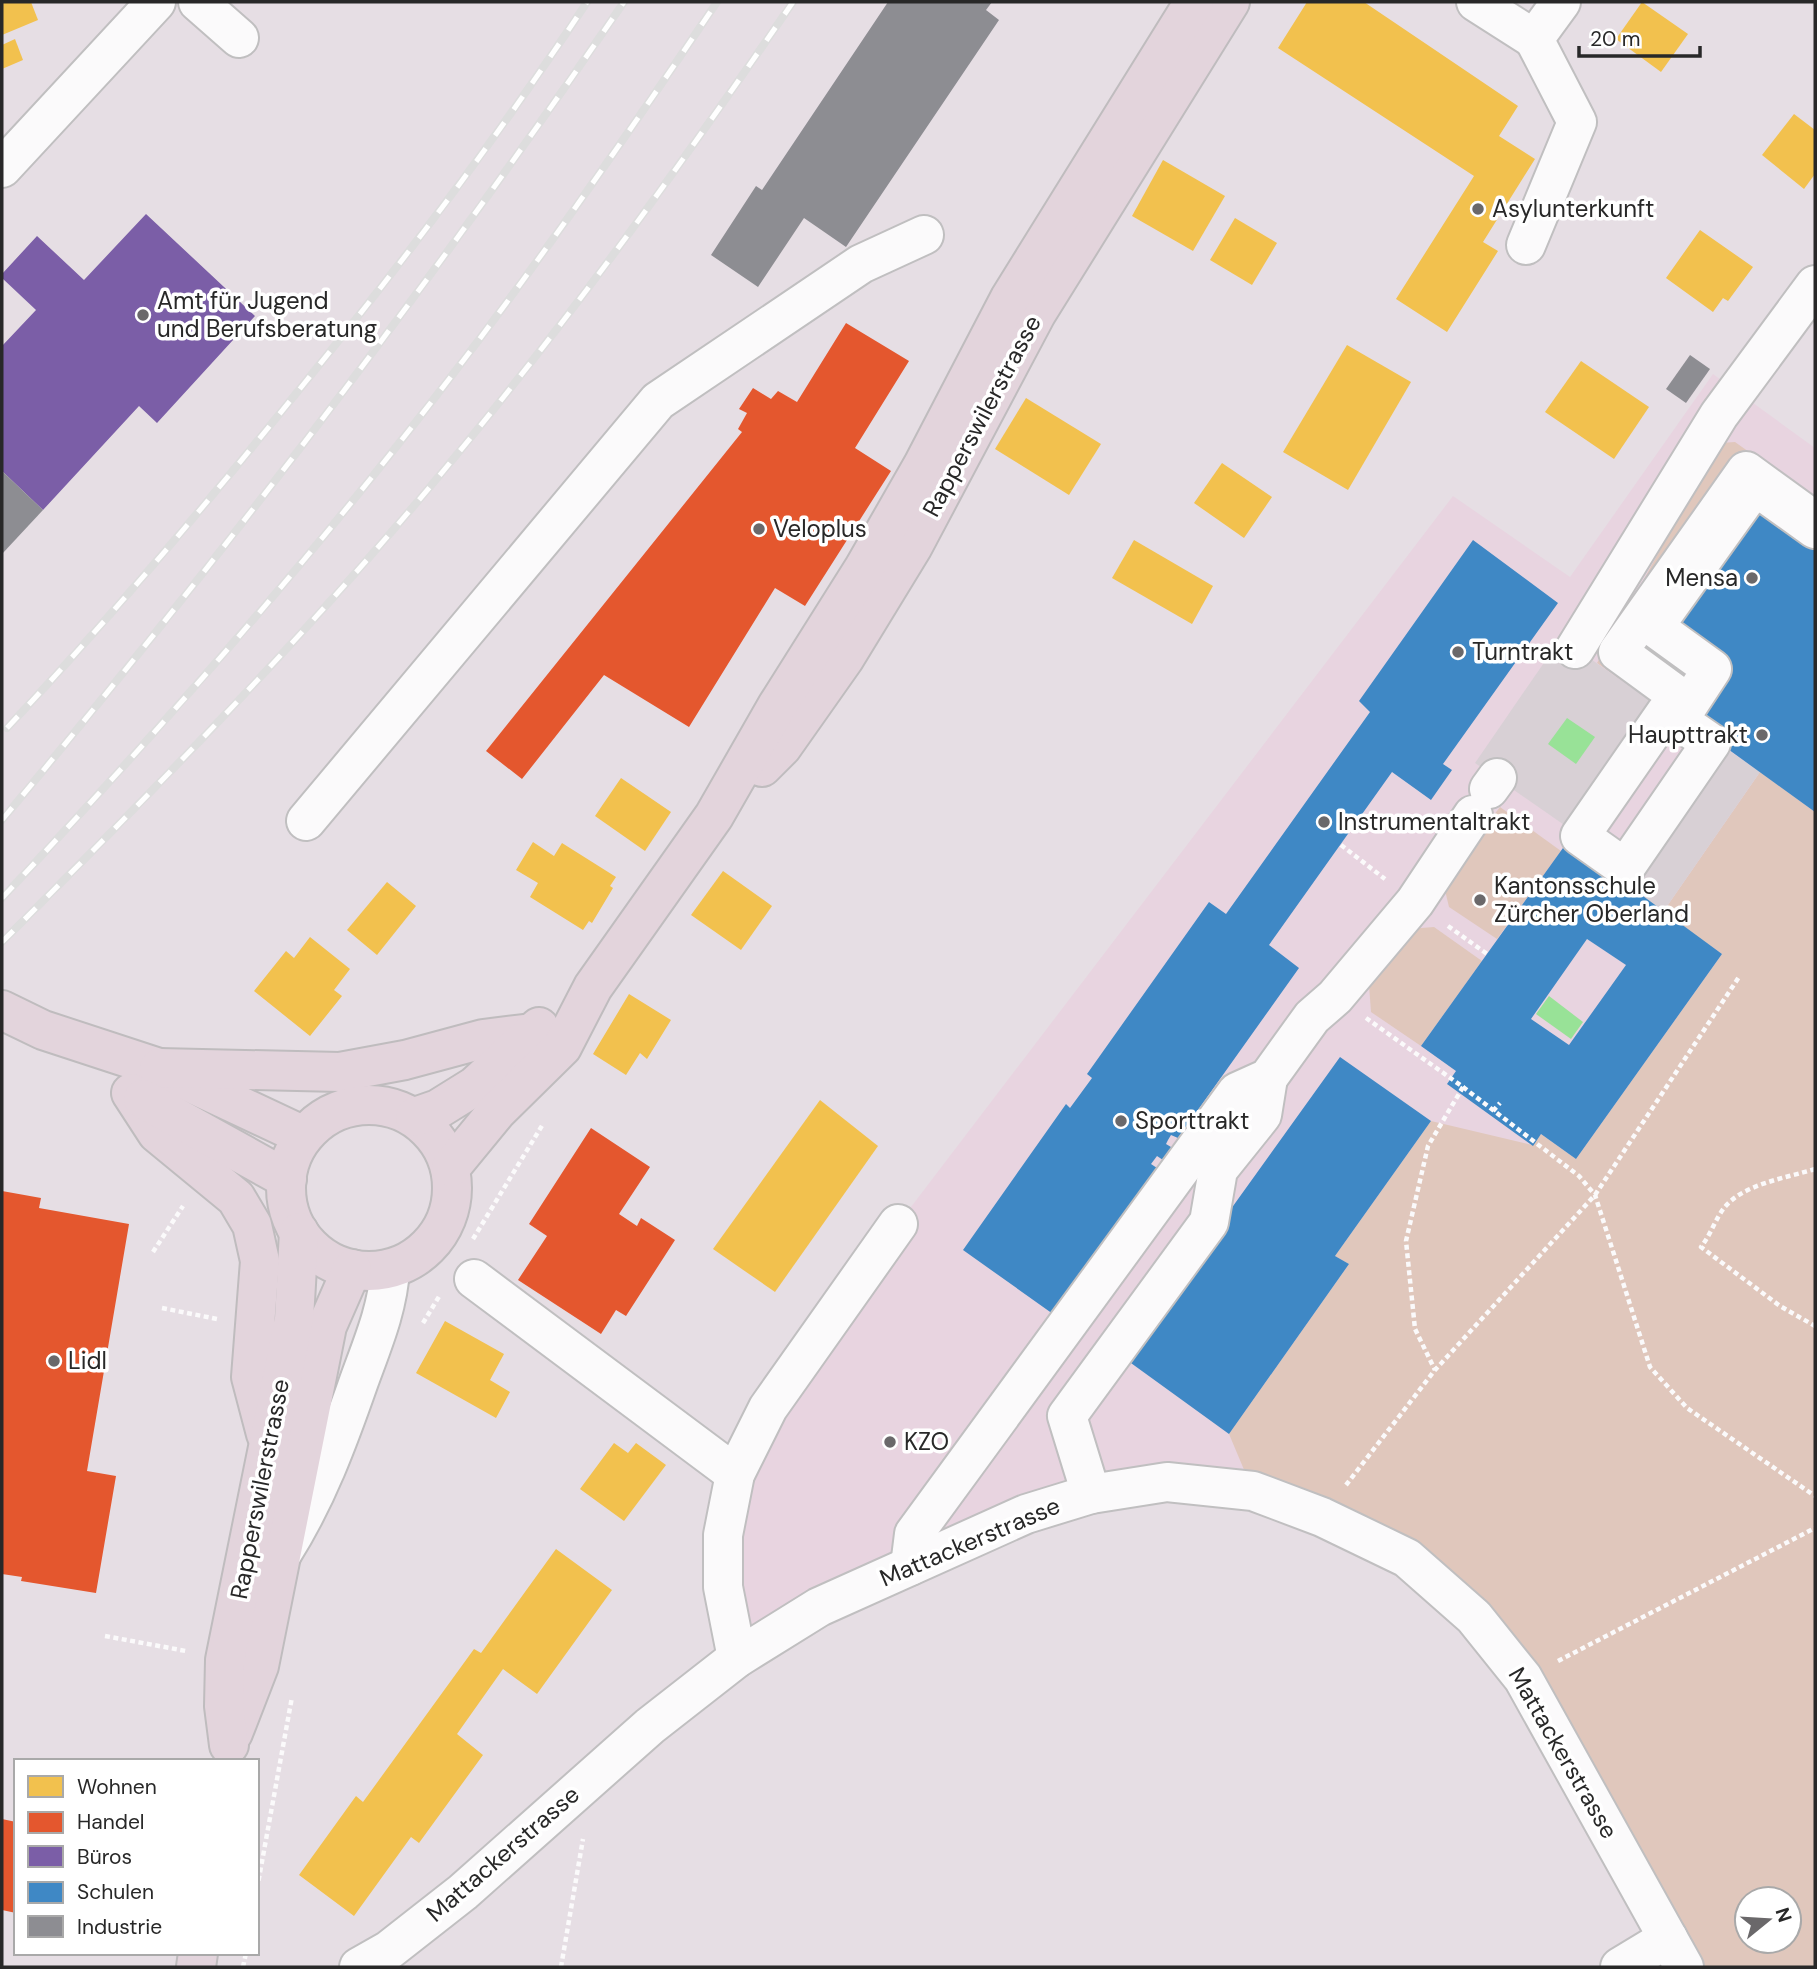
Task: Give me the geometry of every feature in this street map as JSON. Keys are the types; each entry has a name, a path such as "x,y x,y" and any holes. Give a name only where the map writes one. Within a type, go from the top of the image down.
{"main road":[{"name":"Rapperswilerstrasse","path":"451,1167 497,1111 562,1047 593,987 714,816 776,706 864,568 923,465 1010,298 1194,2"},
{"name":"Rapperswilerstrasse","path":"714,816 782,747 844,659 913,546 1036,314 1230,2"},
{"name":"Rapperswilerstrasse","path":"415,1117 438,1109 475,1086 532,1033 593,987"},
{"path":"2,1010 43,1030 159,1068 304,1136"},
{"path":"43,1030 131,1093 287,1179"},
{"path":"159,1068 340,1072 405,1060 483,1039 532,1033"},
{"path":"131,1093 158,1133 236,1198 253,1225 260,1261 251,1377 268,1445"},
{"path":"368,1104 393,1107 415,1117 443,1148 451,1167 451,1207 443,1226 421,1254 390,1269 352,1269 322,1256 299,1232 286,1198 292,1156 304,1136 322,1119 344,1108 368,1104"},
{"name":"Rapperswilerstrasse","path":"228,1753 224,1706 225,1660 294,1320 299,1232"},
{"name":"Rapperswilerstrasse","path":"228,1753 259,1666 327,1326 352,1269"}],"street":[{"path":"2,168 156,2"},
{"path":"198,2 239,38"},
{"path":"1476,2 1534,39 1577,122 1526,245"},
{"path":"1534,39 1561,2"},
{"path":"306,821 658,401 862,264 924,235"},
{"path":"1575,649 1719,415 1815,285"},
{"path":"1815,520 1746,471 1618,652 1689,704 1712,669 1654,627 1755,486 1815,529"},
{"path":"1091,1494 1067,1416 1209,1222 1218,1170 1262,1115 1268,1078 1312,1017 1335,997 1401,891 1486,794"},
{"path":"910,1566 914,1534 1237,1092 1268,1078"},
{"path":"737,1658 723,1574 723,1535 735,1474 768,1408 898,1224"},
{"path":"280,1556 308,1513 335,1450 376,1334 389,1289 390,1269"},
{"path":"459,1284 735,1474"},
{"name":"Mattackerstrasse","path":"359,1967 389,1950 463,1892 650,1726 737,1658 819,1607 1026,1514 1091,1494 1167,1482 1253,1491 1322,1517 1407,1558 1474,1617 1523,1678 1676,1953"},
{"path":"1620,1967 1676,1953"}],"path":[{"path":"1341,845 1487,954"},
{"path":"1322,1517 1435,1370 1595,1195 1739,977"},
{"path":"1335,997 1463,1087 1580,1176 1595,1195 1650,1367 1687,1408 1815,1496"},
{"path":"1435,1370 1415,1329 1406,1241 1428,1146 1463,1087"},
{"path":"1493,1111 1500,1103"},
{"path":"472,1241 548,1118"},
{"path":"1815,1169 1734,1197 1721,1211 1715,1229 1702,1247 1780,1306 1815,1326"},
{"path":"153,1252 186,1201"},
{"path":"416,1335 459,1284"},
{"path":"162,1308 219,1319"},
{"path":"1523,1678 1815,1528"},
{"path":"106,1636 225,1660"},
{"path":"259,1878 293,1692"},
{"path":"561,1967 594,1776"}],"shaded area":[{"name":"Kantonsschule Zürcher Oberland","path":"1713,374 1815,448 1815,1655 1474,1617 1322,1517 1091,1494 737,1658 735,1474 898,1224 1453,496 1570,577"},
{"path":"1735,442 1815,499 1619,652 1678,720 1597,663 1720,443"},
{"path":"1561,638 1666,712 1580,836 1475,763"},
{"path":"1567,718 1595,737 1576,764 1548,744"},
{"path":"1721,745 1760,772 1663,912 1627,883"},
{"path":"1760,772 1815,812 1815,1967 1651,1967 1667,1938 1474,1617 1253,1491 1229,1434 1349,1264 1335,1256 1431,1121 1532,1145 1541,1134 1576,1159 1722,954 1663,912"},
{"path":"1500,807 1561,851 1497,939 1449,907 1443,882"},
{"path":"1434,927 1482,961 1421,1046 1371,1012 1369,985 1408,929"},
{"path":"1549,996 1583,1022 1571,1039 1536,1014"}],"building: Wohnen":[{"path":"2,2 31,2 38,20 2,35"},
{"path":"1307,2 1364,2 1518,106 1499,136 1535,159 1483,242 1498,251 1447,332 1396,299 1474,176 1278,48"},
{"path":"1642,2 1688,34 1661,72 1616,39"},
{"path":"15,39 23,60 2,69 2,45"},
{"path":"1794,114 1815,130 1815,174 1804,189 1762,155"},
{"path":"1163,160 1225,196 1193,251 1132,216"},
{"path":"1235,218 1277,243 1252,285 1210,260"},
{"path":"1700,230 1753,267 1728,301 1723,298 1713,312 1666,278"},
{"path":"1347,345 1411,382 1348,490 1283,452"},
{"path":"1581,361 1649,407 1614,459 1545,412"},
{"path":"1026,398 1101,444 1069,495 995,449"},
{"path":"1222,463 1272,497 1244,538 1194,503"},
{"path":"1134,540 1213,586 1192,624 1112,578"},
{"path":"621,778 671,812 645,851 595,816"},
{"path":"533,842 554,856 562,843 616,877 610,886 613,888 592,923 589,921 583,930 530,897 538,883 516,870"},
{"path":"723,871 772,906 741,950 691,915"},
{"path":"387,882 416,906 377,955 347,930"},
{"path":"310,937 350,969 334,990 342,996 310,1036 254,991 286,951 294,958"},
{"path":"629,994 671,1020 647,1059 640,1053 626,1075 593,1054"},
{"path":"820,1100 878,1146 775,1292 713,1249"},
{"path":"445,1321 504,1354 490,1380 510,1392 496,1418 416,1373"},
{"path":"614,1443 628,1453 636,1443 666,1465 624,1521 580,1489"},
{"path":"556,1549 612,1590 537,1694 503,1669 457,1734 483,1755 419,1843 411,1837 354,1916 299,1875 356,1796 363,1802 474,1649 481,1653"}],"building: Handel":[{"name":"Veloplus","path":"846,323 909,361 855,448 891,471 805,606 775,588 689,727 604,675 522,779 486,751 742,432 738,429 747,413 739,409 753,388 771,399 778,391 797,402"},
{"path":"591,1128 650,1167 619,1214 637,1226 641,1218 675,1240 626,1316 616,1310 601,1334 518,1280 547,1236 529,1224"},
{"name":"Lidl","path":"2,1191 41,1198 39,1208 129,1224 87,1471 116,1476 96,1593 21,1581 22,1577 2,1574"},
{"path":"2,1819 14,1822 14,1913 2,1910"}],"building: Büros":[{"path":"146,214 255,316 157,423 139,406 43,510 2,471 2,346 36,310 2,278 2,274 37,236 84,280"}],"building: Schulen":[{"name":"Mensa","path":"1755,486 1815,529 1815,812 1696,726 1728,680 1654,627"},
{"path":"1473,540 1558,603 1443,764 1452,770 1431,800 1392,772 1269,945 1299,968 1178,1138 1171,1135 1166,1144 1171,1147 1174,1158 1163,1160 1157,1156 1151,1164 1157,1168 1053,1314 963,1250 1066,1104 1070,1108 1092,1078 1087,1074 1209,902 1226,914 1370,712 1359,701"},
{"path":"1568,841 1722,954 1576,1159 1541,1134 1533,1146 1447,1084 1456,1071 1421,1046","holes":["1587,939 1626,965 1569,1045 1531,1019"]},
{"name":"Sporttrakt","path":"1340,1057 1431,1121 1335,1256 1349,1264 1229,1434 1124,1358"}],"building: Industrie":[{"path":"888,2 992,2 986,10 999,20 846,247 804,218 758,287 711,255 756,186 762,190"},
{"path":"1690,355 1710,369 1686,403 1666,389"},
{"path":"2,471 43,510 2,554"}],"railway":[{"path":"7,728 160,557 344,334 487,147 587,2"},
{"path":"2,820 165,621 323,418 476,212 624,2"},
{"path":"2,898 206,674 353,501 483,335 563,225 717,2"},
{"path":"2,942 267,671 418,501 565,319 704,130 793,2"}],"place":[{"name":"Asylunterkunft","path":"1478,209"},
{"name":"Amt für Jugend und Berufsberatung","path":"143,315"},
{"name":"Veloplus","path":"759,529"},
{"name":"Mensa","path":"1752,578"},
{"name":"Turntrakt","path":"1458,652"},
{"name":"Haupttrakt","path":"1762,735"},
{"name":"Instrumentaltrakt","path":"1324,822"},
{"name":"Kantonsschule Zürcher Oberland","path":"1480,900"},
{"name":"Sporttrakt","path":"1121,1121"},
{"name":"Lidl","path":"54,1361"},
{"name":"KZO","path":"890,1442"}]}
